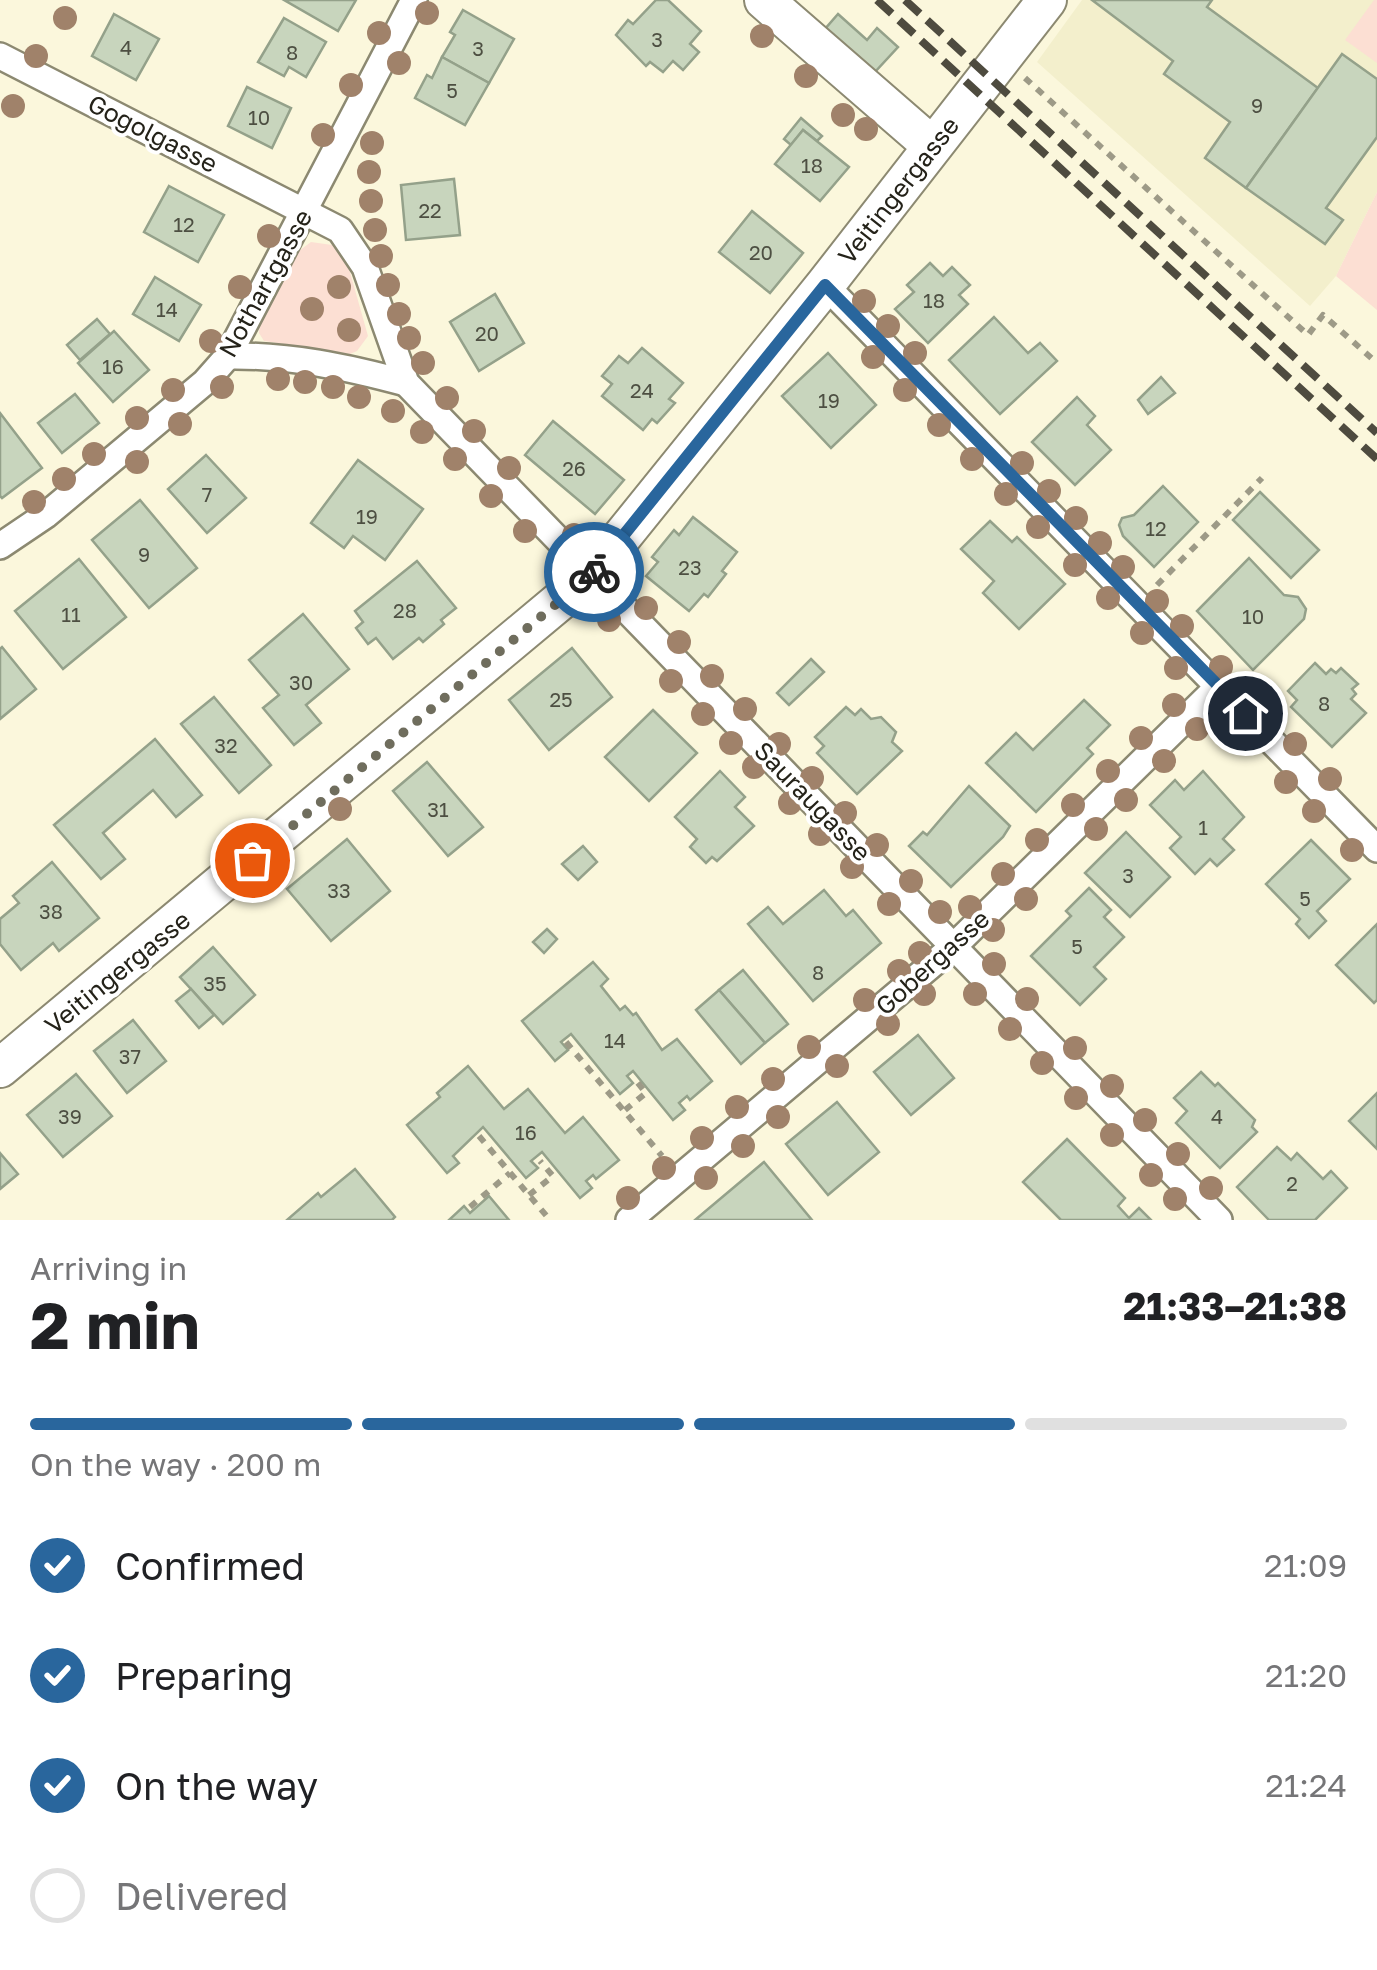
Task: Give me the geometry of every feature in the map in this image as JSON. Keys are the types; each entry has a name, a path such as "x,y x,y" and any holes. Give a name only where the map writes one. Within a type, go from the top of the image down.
{"street":[{"name":"Nothartgasse","path":"0,546 60,503 205,382 228,356 414,0"},
{"path":"764,0 932,145"},
{"name":"Veitingergasse","path":"0,1068 591,575 825,285 1002,57 1033,5"},
{"name":"Gogolgasse","path":"0,56 306,210"},
{"name":"Sauraugasse","path":"306,210 340,230 356,250 406,384 1218,1220"},
{"path":"825,285 1377,848"},
{"name":"Sauraugasse","path":"228,356 302,360 354,368 406,384"},
{"name":"Gobergasse","path":"629,1220 954,946 1219,686"}],"path":[{"path":"1002,57 1308,335 1323,316 1377,363"},
{"path":"1138,604 1262,478"},
{"path":"566,1042 663,1157"},
{"path":"624,1111 646,1093 633,1077"},
{"path":"479,1136 550,1220"},
{"path":"529,1195 553,1176 540,1160"},
{"path":"470,1207 510,1173"}],"shaded area":[{"path":"1082,0 1377,0 1377,192 1336,276 1310,306 1037,62"},
{"path":"1377,0 1377,63 1345,40"},
{"path":"1377,192 1377,310 1336,276"},
{"path":"311,242 332,245 346,258 368,336 350,354 264,341 259,333 260,320 299,251"}],"building":[{"path":"284,0 356,0 338,31"},
{"path":"656,0 668,0 701,31 690,44 699,52 683,70 673,61 663,72 650,62 646,66 616,35 628,20 633,24"},
{"path":"1092,0 1212,0 1207,7 1318,88 1246,188 1205,158 1230,122 1164,74 1173,61"},
{"path":"463,10 514,39 489,83 442,57"},
{"path":"114,14 159,39 136,80 92,56"},
{"path":"838,14 867,40 877,28 898,47 874,73 825,29"},
{"path":"284,18 326,42 306,77 289,67 284,76 258,62"},
{"path":"1342,54 1377,79 1377,137 1326,208 1343,220 1325,244 1246,188"},
{"path":"442,57 489,83 465,125 415,98 427,75 432,78"},
{"path":"247,87 291,108 272,148 228,126"},
{"path":"801,118 822,136 817,141 803,130 791,145 784,139"},
{"path":"803,130 849,167 820,201 775,164"},
{"path":"454,179 460,235 406,240 401,185"},
{"path":"169,186 224,215 198,262 144,232"},
{"path":"752,211 803,253 770,293 719,252"},
{"path":"930,263 943,276 952,267 970,285 959,295 968,304 928,343 895,309 914,292 907,285"},
{"path":"155,277 201,305 179,341 133,314"},
{"path":"495,294 524,343 479,371 450,322"},
{"path":"994,317 1028,353 1040,343 1057,361 1000,414 949,360"},
{"path":"97,319 110,334 80,360 67,345"},
{"path":"114,331 149,370 113,402 78,363"},
{"path":"642,348 683,383 669,399 675,403 657,423 652,419 643,430 602,396 612,384 602,376 619,356 628,363"},
{"path":"828,353 876,405 831,448 782,396"},
{"path":"1161,377 1175,393 1148,414 1138,400"},
{"path":"75,394 99,423 62,453 38,423"},
{"path":"1077,397 1095,416 1087,425 1111,450 1075,485 1032,442"},
{"path":"0,413 42,468 2,498 0,496"},
{"path":"553,421 624,480 595,514 525,455"},
{"path":"206,455 246,498 207,533 168,489"},
{"path":"358,460 423,509 385,560 353,536 344,548 311,523"},
{"path":"1163,486 1198,522 1154,567 1123,536 1119,525 1122,518 1134,515"},
{"path":"1260,492 1319,550 1291,578 1233,520"},
{"path":"140,500 197,568 149,608 92,540"},
{"path":"693,517 737,552 708,597 704,594 689,611 646,576 658,562 652,557 674,530 679,535"},
{"path":"990,521 1012,542 1017,537 1065,584 1019,629 983,593 994,581 961,549"},
{"path":"1249,558 1284,595 1298,597 1306,609 1304,619 1253,670 1197,611"},
{"path":"79,559 126,617 63,669 15,611"},
{"path":"417,561 456,608 423,642 419,638 393,659 376,638 368,644 356,628 363,622 355,611"},
{"path":"303,614 349,669 306,705 321,723 294,745 263,708 279,695 249,660"},
{"path":"572,648 612,697 549,750 509,700"},
{"path":"0,649 36,689 0,719"},
{"path":"811,659 824,672 789,705 777,693"},
{"path":"1315,663 1326,674 1341,668 1358,684 1352,689 1356,694 1351,699 1366,713 1332,747 1291,707 1297,700 1288,691"},
{"path":"214,697 271,765 239,793 181,724"},
{"path":"1084,700 1110,725 1087,748 1093,754 1036,812 986,763 1016,733 1033,750"},
{"path":"846,707 855,715 861,709 871,719 881,717 896,732 892,742 902,751 857,794 817,753 824,746 815,737"},
{"path":"653,710 697,753 649,801 605,757"},
{"path":"155,739 202,795 176,817 153,790 103,833 125,859 101,879 54,825"},
{"path":"427,762 483,827 448,856 393,791"},
{"path":"720,771 745,797 735,807 754,826 717,861 712,857 706,863 690,847 697,839 675,817"},
{"path":"1203,771 1244,817 1223,839 1234,850 1217,866 1210,859 1195,874 1170,848 1181,837 1150,805 1175,780 1184,790"},
{"path":"969,786 1010,826 951,887 909,846 923,832 927,835"},
{"path":"1126,832 1170,877 1130,917 1085,873"},
{"path":"347,839 390,891 331,941 287,889"},
{"path":"1311,840 1350,879 1317,911 1326,921 1309,938 1296,924 1300,919 1266,884"},
{"path":"583,846 597,862 578,880 562,864"},
{"path":"52,862 99,918 59,951 53,943 21,970 0,944 0,919 19,903 13,896"},
{"path":"1089,888 1111,910 1104,917 1124,937 1094,967 1106,979 1080,1005 1031,956 1071,916 1066,911"},
{"path":"824,890 846,916 853,910 881,943 813,1001 748,924 768,907 783,924"},
{"path":"1377,924 1377,1000 1374,1003 1336,965"},
{"path":"547,929 557,939 544,953 533,942"},
{"path":"213,947 255,995 223,1024 180,977"},
{"path":"593,962 608,979 601,986 620,1010 625,1006 633,1015 636,1013 662,1050 677,1039 712,1081 690,1100 687,1096 679,1103 685,1110 673,1120 633,1071 627,1076 633,1083 620,1094 571,1034 561,1042 568,1050 555,1061 522,1021"},
{"path":"743,970 788,1024 765,1043 719,990"},
{"path":"191,989 214,1015 199,1028 176,1001"},
{"path":"719,990 765,1043 741,1064 696,1010"},
{"path":"133,1020 166,1061 127,1093 94,1051"},
{"path":"918,1035 954,1078 911,1115 874,1072"},
{"path":"468,1066 504,1109 528,1089 565,1133 583,1117 619,1160 596,1179 593,1175 586,1181 592,1188 580,1198 542,1152 531,1161 538,1168 526,1178 483,1127 453,1156 459,1163 447,1173 407,1125"},
{"path":"1201,1072 1215,1086 1218,1083 1255,1120 1252,1127 1257,1132 1220,1168 1176,1123 1187,1111 1174,1098"},
{"path":"76,1074 112,1116 63,1157 27,1115"},
{"path":"1377,1093 1377,1149 1349,1121"},
{"path":"837,1102 879,1152 828,1195 786,1144"},
{"path":"1067,1139 1125,1198 1118,1206 1129,1218 1139,1208 1151,1220 1061,1220 1023,1182"},
{"path":"1277,1147 1291,1160 1297,1153 1323,1179 1331,1171 1347,1188 1315,1220 1269,1220 1237,1187"},
{"path":"0,1153 18,1174 0,1189"},
{"path":"764,1162 812,1220 695,1220"},
{"path":"355,1169 395,1217 392,1220 287,1220 318,1193 321,1197"},
{"path":"489,1196 509,1220 449,1220 464,1206 470,1213"}],"railway":[{"path":"877,0 1377,459"},
{"path":"905,0 1377,433"}],"way so far":[{"path":"252,860 594,572"}],"route":[{"path":"594,572 825,285 1245,713"}]}
